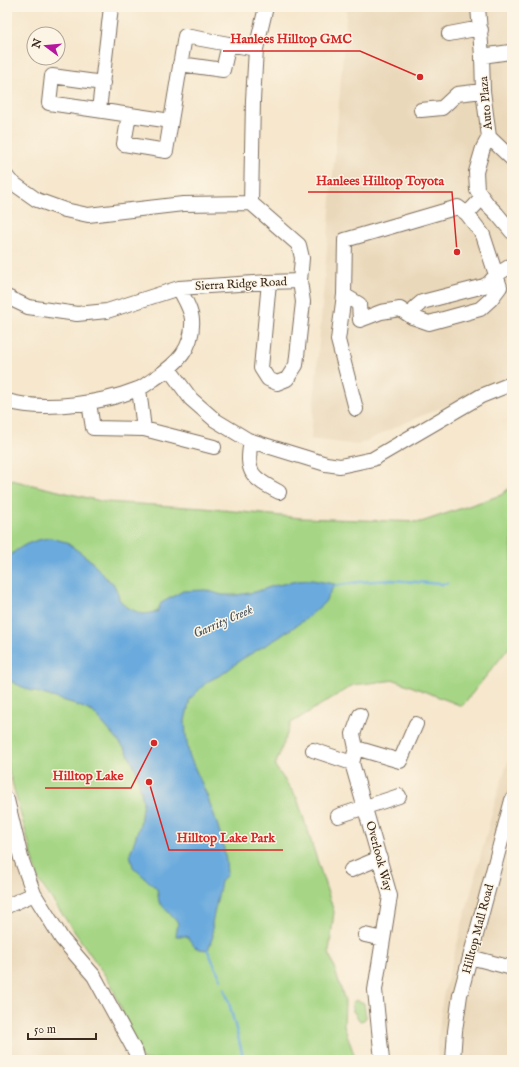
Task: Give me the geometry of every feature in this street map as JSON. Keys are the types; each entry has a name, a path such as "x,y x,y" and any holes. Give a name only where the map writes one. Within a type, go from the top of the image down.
{"street":[{"path":"99,110 111,7"},
{"path":"7,177 10,181 37,200 65,210 88,215 183,204 251,203 253,100 256,50 266,7"},
{"name":"Auto Plaza","path":"478,7 481,30 483,91 489,137 483,148 476,172 477,190 488,205 511,228"},
{"path":"449,34 470,30 481,30"},
{"path":"129,115 124,144 166,151 185,36 256,50"},
{"path":"180,64 223,70 229,44"},
{"path":"482,56 510,52"},
{"path":"103,83 52,76 49,103 170,121"},
{"path":"421,110 442,108 457,94 483,91"},
{"path":"489,137 512,159"},
{"path":"466,214 482,198"},
{"name":"Sierra Ridge Road","path":"7,297 28,307 77,314 107,311 179,288 300,281 302,258 298,245 251,203"},
{"path":"344,295 358,304 360,320 381,312 400,309 412,317 429,323 480,309 491,299 500,287 483,235 466,214 458,207 345,240 344,295 338,340 356,409"},
{"path":"412,317 416,307 422,302 484,286 489,283 496,274 512,265"},
{"path":"269,282 261,368 268,379 277,383 287,379 296,365 303,302 300,281"},
{"name":"Sierra Ridge Road","path":"7,401 45,405 90,403 139,389 169,370 183,355 188,344 191,330 192,317 179,288"},
{"path":"169,370 197,405 215,420 251,441 326,464 340,466 373,459 481,396 512,385"},
{"path":"139,389 144,429"},
{"path":"90,403 93,428 144,429 214,448"},
{"path":"251,441 249,463 256,479 279,492"},
{"path":"313,750 352,763 356,748 352,734 360,715"},
{"path":"356,748 400,761 416,724"},
{"name":"Overlook Way","path":"352,763 390,896 375,990 382,1060"},
{"path":"338,816 399,796"},
{"path":"7,800 21,858 34,894 62,939 94,976 136,1053 138,1060"},
{"name":"Hilltop Mall Road","path":"453,1060 454,1031 458,1007 512,800"},
{"path":"351,870 380,858"},
{"path":"7,906 34,894"},
{"path":"365,935 383,939"},
{"path":"470,957 512,968"}],"shaded area":[{"path":"347,7 512,7 512,378 400,425 358,445 311,439"},
{"path":"512,750 512,1060 438,1060 437,1047 443,996 498,791"},
{"path":"7,786 35,880 110,991 132,1060 7,1060"}],"green space":[{"path":"7,479 105,502 204,508 301,518 421,522 501,495 512,486 512,644 462,706 395,680 353,685 291,723 275,766 297,798 334,912 329,952 345,1001 344,1026 356,1060 142,1060 111,984 39,881 7,764"},
{"path":"356,1000 364,1003 366,1017 364,1020 360,1021 353,1011 352,1003"}],"water":[{"path":"51,538 66,542 89,559 108,580 113,583 119,599 126,607 142,614 157,612 161,603 183,591 206,590 222,595 236,595 255,592 273,586 297,581 312,580 335,584 325,602 307,618 278,638 242,659 224,673 207,682 190,699 185,721 189,755 216,820 223,843 227,874 221,882 212,923 213,936 208,950 195,947 187,936 176,936 178,923 159,902 157,889 133,867 130,854 140,824 143,801 136,770 126,750 93,712 72,703 29,690 7,679 7,559 16,550 27,544"}],"waterway":[{"name":"Garrity Creek","path":"333,586 359,582 391,580 442,584 448,583"},
{"path":"207,949 221,979"},
{"path":"224,988 244,1060"}],"place":[{"name":"Hanlees Hilltop GMC","path":"420,77"},
{"name":"Hanlees Hilltop Toyota","path":"457,252"},
{"name":"Hilltop Lake","path":"154,743"},
{"name":"Hilltop Lake Park","path":"149,782"}]}
